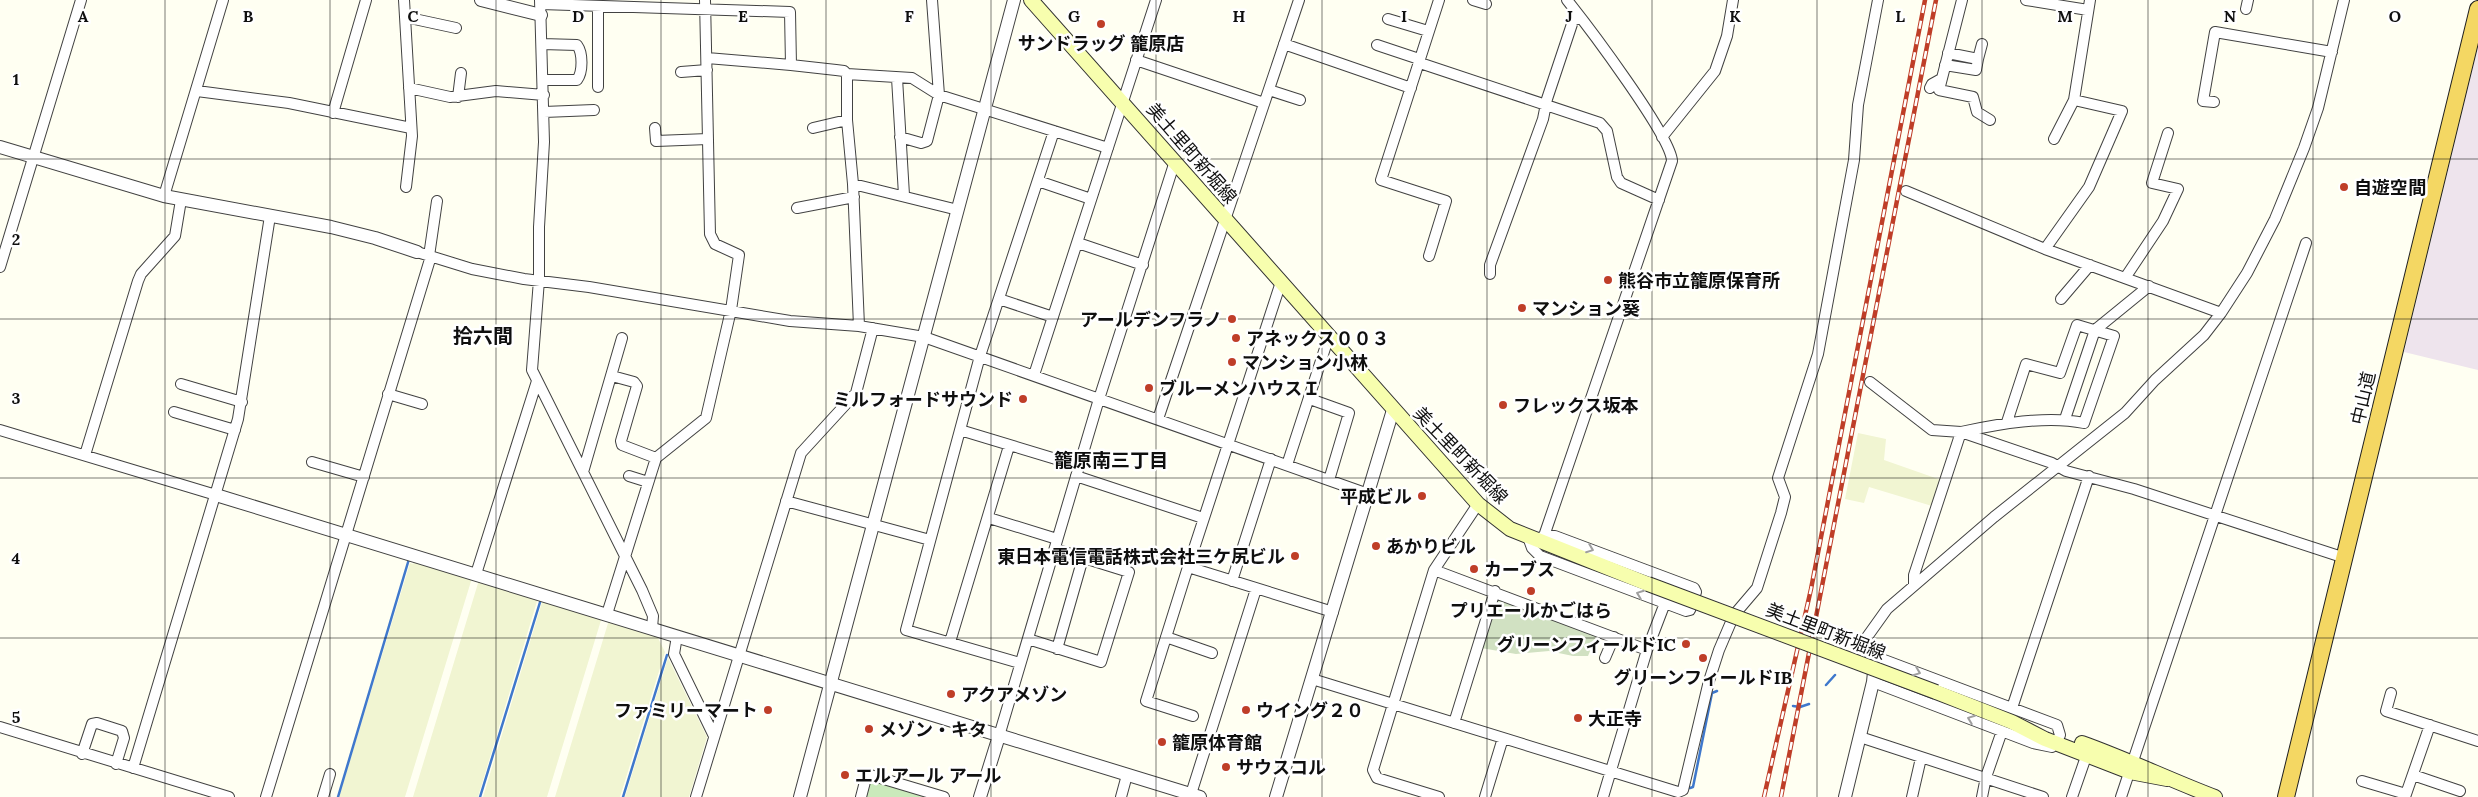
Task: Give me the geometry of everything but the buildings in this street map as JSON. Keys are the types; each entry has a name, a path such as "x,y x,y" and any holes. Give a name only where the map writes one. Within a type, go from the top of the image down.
{"highway":[{"name":"中山道","path":"2286,797 2478,9"}],"main road":[{"name":"美土里町新堀線","path":"1031,0 1478,504 1510,529 1648,584 2215,797"}],"street":[{"path":"0,267 80,0"},
{"path":"164,196 223,0"},
{"path":"332,113 366,0"},
{"path":"404,0 412,136 406,187"},
{"path":"480,0 541,6 603,4 705,5 790,12 791,65"},
{"path":"900,137 921,143 927,141 939,95 932,0"},
{"path":"800,797 1014,0"},
{"path":"1034,375 1156,0"},
{"path":"1158,419 1224,218 1299,0"},
{"path":"1429,256 1446,201 1381,180 1439,0"},
{"path":"1473,0 1486,4"},
{"path":"1535,538 1555,536 1694,588 1696,592 1690,610 1686,611 1540,556 1535,552 1535,538 1672,161 1670,149 1567,0"},
{"path":"1662,137 1715,71 1728,36 1733,0"},
{"path":"1312,679 1678,792 1683,790 1709,681 1727,628 1734,616 1757,588 1786,497 1778,478 1818,354 1854,160 1858,105 1878,0"},
{"path":"1962,0 1938,90 1973,97 1977,112 1990,120"},
{"path":"2026,0 2089,5 2074,100 2054,139"},
{"path":"1846,797 1874,672 1866,642 1871,630 1887,609 1914,584 2132,406 2155,380 2204,335 2247,273 2276,219 2314,118 2344,0"},
{"path":"598,87 603,4"},
{"path":"607,614 656,458 706,418 731,310 740,255 715,244 710,234 708,58 705,5"},
{"path":"541,6 544,112 539,227 539,280 532,370 653,616 652,628"},
{"path":"405,17 456,28"},
{"path":"1490,274 1490,265 1546,106 1573,21 1580,17"},
{"path":"1388,19 1428,31"},
{"path":"2214,102 2203,101 2215,32 2332,52"},
{"path":"542,44 577,44 580,50 581,75 577,80 544,80"},
{"path":"1284,44 1411,88"},
{"path":"1945,65 1976,70 1982,44"},
{"path":"1377,45 1600,124 1607,130 1617,177 1621,182 1659,200"},
{"path":"1948,53 1978,59"},
{"path":"708,58 836,70 844,71 847,74 912,78 939,95 1108,148"},
{"path":"1136,60 1264,103"},
{"path":"681,72 707,70"},
{"path":"458,97 461,73"},
{"path":"847,74 847,120 854,198 859,326"},
{"path":"896,78 904,195"},
{"path":"1930,88 1932,84 1942,79"},
{"path":"409,88 442,96 458,97 496,91 544,95"},
{"path":"1269,90 1300,100"},
{"path":"197,91 290,103 411,128"},
{"path":"2045,249 2089,187 2122,110 2074,100"},
{"path":"544,112 594,110"},
{"path":"813,128 847,120"},
{"path":"655,128 656,141 708,139"},
{"path":"1020,663 906,630 980,356 1054,130"},
{"path":"2125,278 2163,221 2178,189 2152,183 2168,133"},
{"path":"0,147 164,196 335,228 472,269 790,320 859,326 924,337 1368,494"},
{"path":"980,797 1099,399 1143,265 1174,161"},
{"path":"1038,181 1091,199"},
{"path":"853,184 904,195 958,210"},
{"path":"1906,191 2045,249 2221,312"},
{"path":"797,208 854,198"},
{"path":"84,455 138,280 141,274 175,236 181,200"},
{"path":"266,797 388,394 426,254 437,201"},
{"path":"133,768 216,495 242,402 270,216"},
{"path":"1078,243 1143,265"},
{"path":"2121,797 2306,243"},
{"path":"2061,299 2090,265"},
{"path":"1193,716 1146,702 1281,282"},
{"path":"2065,419 2095,330 2149,286"},
{"path":"998,300 1053,317"},
{"path":"1961,432 2007,422 2065,419 2084,424 2114,336 2078,324 2060,373 2026,364 2007,422"},
{"path":"696,797 801,453 856,393 873,328"},
{"path":"1287,465 1329,336"},
{"path":"583,472 622,338"},
{"path":"612,376 634,382 637,386 621,441 622,445 656,458"},
{"path":"476,574 537,381"},
{"path":"1870,382 1932,430 1961,432 2059,466 2066,471 2089,476 2345,558"},
{"path":"181,384 242,402"},
{"path":"388,394 422,404"},
{"path":"1310,399 1349,413 1329,480"},
{"path":"1276,797 1393,410"},
{"path":"174,412 235,430"},
{"path":"0,430 346,534 1195,796 1256,589"},
{"path":"960,430 1009,446 1204,518"},
{"path":"1914,584 1914,576 1961,432"},
{"path":"950,642 989,518 1009,446"},
{"path":"1232,581 1271,459"},
{"path":"312,462 364,477"},
{"path":"629,476 648,482"},
{"path":"1982,797 1986,777 2008,720 2089,476"},
{"path":"786,502 930,540"},
{"path":"1439,797 1377,778 1373,770 1434,570 1478,504"},
{"path":"989,518 1056,544 1083,558 1128,572 1101,662 1028,639"},
{"path":"1057,649 1083,558"},
{"path":"1188,567 1333,612"},
{"path":"1434,570 1648,650"},
{"path":"1454,723 1494,592"},
{"path":"1694,600 1734,616"},
{"path":"1602,797 1648,650 1665,603"},
{"path":"677,636 674,654 714,736"},
{"path":"1166,637 1212,653"},
{"path":"1605,658 1614,637"},
{"path":"1871,655 2008,720 2033,743 2088,750 2072,797"},
{"path":"1872,682 2008,720"},
{"path":"2391,693 2386,711 2478,741"},
{"path":"82,754 92,724 97,723 122,731 124,738 116,764"},
{"path":"2362,781 2406,796 2430,725"},
{"path":"0,727 82,754 229,797"},
{"path":"1860,737 2043,797"},
{"path":"1485,797 1503,738"},
{"path":"1912,797 1921,758"},
{"path":"323,797 330,774"},
{"path":"861,797 867,774 944,797"},
{"path":"1121,797 1128,775"},
{"path":"2413,775 2460,791"}],"shaded area":[{"path":"2478,47 2478,370 2404,352"}],"green space":[{"path":"1858,433 1886,439 1884,460 1941,480 1932,506 1869,487 1864,503 1845,499"},
{"path":"415,561 472,578 405,797 339,797 410,563 413,564"},
{"path":"479,580 538,598 478,797 413,797"},
{"path":"543,599 602,617 547,797 483,797"},
{"path":"1500,599 1596,636 1588,656 1573,656 1549,651 1516,654 1481,648 1496,601"},
{"path":"609,620 656,634 665,652 620,797 555,797"},
{"path":"668,658 707,737 689,797 625,797"},
{"path":"874,779 932,797 865,797 869,782"}],"waterway":[{"path":"338,797 409,559"},
{"path":"480,797 541,599"},
{"path":"623,797 667,655"},
{"path":"1826,685 1835,675"},
{"path":"1690,788 1693,787 1712,693 1717,691"},
{"path":"1793,706 1800,707 1809,704"}],"railway":[{"path":"1764,797 1811,589 1925,0"},
{"path":"1781,797 1936,0"}],"place":[{"name":"サンドラッグ 籠原店","path":"1101,24"},
{"name":"自遊空間","path":"2344,187"},
{"name":"熊谷市立籠原保育所","path":"1608,280"},
{"name":"マンション葵","path":"1522,308"},
{"name":"アールデンフラノ","path":"1232,319"},
{"name":"アネックス００３","path":"1236,338"},
{"name":"マンション小林","path":"1232,362"},
{"name":"ブルーメンハウスＩ","path":"1149,388"},
{"name":"ミルフォードサウンド","path":"1023,399"},
{"name":"フレックス坂本","path":"1503,405"},
{"name":"平成ビル","path":"1422,496"},
{"name":"あかりビル","path":"1376,546"},
{"name":"東日本電信電話株式会社三ケ尻ビル","path":"1295,556"},
{"name":"カーブス","path":"1474,569"},
{"name":"プリエールかごはら","path":"1531,591"},
{"name":"グリーンフィールドIC","path":"1686,644"},
{"name":"グリーンフィールドIB","path":"1703,658"},
{"name":"アクアメゾン","path":"951,694"},
{"name":"ファミリーマート","path":"768,710"},
{"name":"ウイング２０","path":"1246,710"},
{"name":"大正寺","path":"1578,718"},
{"name":"メゾン・キタ","path":"869,729"},
{"name":"籠原体育館","path":"1162,742"},
{"name":"サウスコル","path":"1226,767"},
{"name":"エルアール アール","path":"845,775"}],"district":[{"name":"拾六間","path":"483,335"},
{"name":"籠原南三丁目","path":"1111,460"}]}
